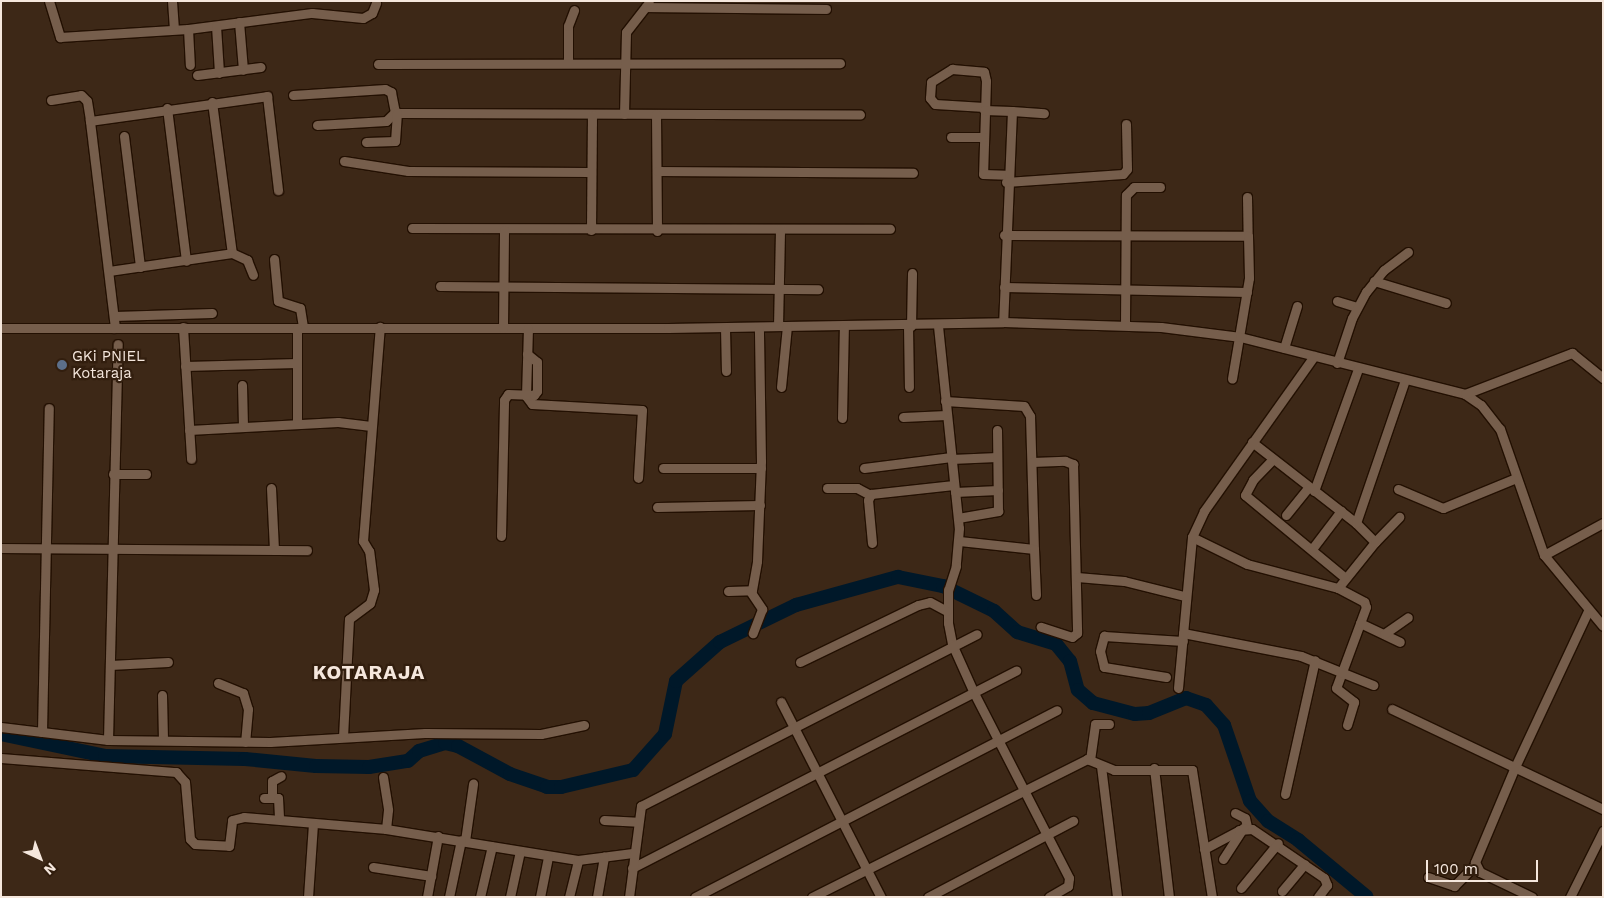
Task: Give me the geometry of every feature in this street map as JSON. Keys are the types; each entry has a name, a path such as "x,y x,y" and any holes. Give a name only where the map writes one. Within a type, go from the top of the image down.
{"street":[{"path":"49,1 60,37 188,29 312,13 363,18 372,13 376,3"},
{"path":"172,1 174,30"},
{"path":"624,114 624,64 628,26 649,4 826,9"},
{"path":"568,63 568,26 574,10"},
{"path":"239,22 243,70"},
{"path":"216,26 219,74"},
{"path":"188,29 190,65"},
{"path":"378,64 840,63"},
{"path":"197,75 219,74 261,67"},
{"path":"1044,114 984,109 935,104 930,98 931,82 952,69 982,70 986,81 984,109 984,174 1006,178 1124,174 1127,169 1126,124"},
{"path":"293,95 385,89 391,92 396,113 395,141 366,142"},
{"path":"51,100 81,95 86,101 115,328"},
{"path":"90,121 212,102 269,98 278,190"},
{"path":"212,102 232,253"},
{"path":"167,108 186,261"},
{"path":"1003,322 1006,178 1012,111"},
{"path":"317,125 386,121 396,113 592,115 860,114"},
{"path":"656,114 657,230"},
{"path":"591,230 590,172 592,115"},
{"path":"124,136 140,267"},
{"path":"951,137 984,137"},
{"path":"344,161 408,171 590,172"},
{"path":"657,171 914,173"},
{"path":"1125,325 1125,235 1128,190 1160,187"},
{"path":"1232,379 1247,292 1247,197"},
{"path":"412,228 504,230 890,229"},
{"path":"780,229 778,288 783,326 780,388"},
{"path":"503,328 504,230"},
{"path":"1004,235 1248,236"},
{"path":"1336,362 1357,307 1374,282 1408,252"},
{"path":"109,271 232,253 248,260 253,275"},
{"path":"274,259 278,301 300,308 297,363 297,423"},
{"path":"908,387 912,273"},
{"path":"1374,282 1446,303"},
{"path":"440,286 818,289"},
{"path":"1004,287 1247,292"},
{"path":"1337,301 1357,307"},
{"path":"1284,348 1297,306"},
{"path":"114,316 212,312"},
{"path":"1,328 759,328 783,326 938,326 1003,322 1125,325 1240,337 1358,369 1465,394 1481,405 1500,429 1544,555 1588,611 1603,626"},
{"path":"842,418 844,326"},
{"path":"938,326 944,401 958,518 959,541 949,586 947,608 952,644 974,693 1071,881 1049,897"},
{"path":"183,327 191,458"},
{"path":"343,737 350,619 370,603 374,590 369,551 363,541 380,327"},
{"path":"501,536 504,400 508,394 526,396 538,391 537,362 527,354 528,328"},
{"path":"725,328 726,371"},
{"path":"753,633 762,609 750,591 757,561 760,504 759,328"},
{"path":"108,740 111,551 118,344"},
{"path":"1465,394 1572,352 1603,378"},
{"path":"1178,688 1183,637 1184,596 1192,537 1201,516 1314,356"},
{"path":"185,366 297,363"},
{"path":"1286,515 1311,489 1358,369"},
{"path":"1356,523 1406,380"},
{"path":"242,384 243,426"},
{"path":"526,396 532,404 642,410 638,478"},
{"path":"944,401 1026,407 1030,416 1036,595"},
{"path":"42,732 48,551 49,408"},
{"path":"903,417 946,415"},
{"path":"189,430 297,423 372,426"},
{"path":"958,518 996,513 998,490 997,430"},
{"path":"1252,442 1356,523 1375,542"},
{"path":"864,468 951,458 998,457"},
{"path":"1273,459 1253,480 1245,496 1344,577"},
{"path":"1032,462 1073,464 1077,633 1072,637 1041,626"},
{"path":"663,468 761,468"},
{"path":"113,474 146,474"},
{"path":"1398,490 1443,508 1516,478"},
{"path":"271,488 274,550"},
{"path":"827,488 857,488 870,496 955,489 998,490"},
{"path":"870,496 872,543"},
{"path":"657,507 760,504"},
{"path":"1312,549 1341,511"},
{"path":"1338,588 1344,577 1399,517"},
{"path":"1544,555 1603,523"},
{"path":"1192,537 1264,570 1338,588 1364,602 1360,622 1337,691 1354,702 1347,725"},
{"path":"959,541 1034,549"},
{"path":"1,548 48,551 307,550"},
{"path":"1077,577 1124,581 1184,596"},
{"path":"728,591 750,591"},
{"path":"800,662 918,605 930,602 947,608"},
{"path":"1428,877 1454,886 1474,865 1514,769 1588,611"},
{"path":"1384,634 1408,617"},
{"path":"1360,622 1400,642"},
{"path":"629,897 639,808 647,802 952,644 977,634"},
{"path":"1166,677 1104,667 1100,651 1104,636 1183,637 1316,660 1373,685"},
{"path":"1285,794 1316,660"},
{"path":"110,665 168,662"},
{"path":"632,868 1016,671"},
{"path":"218,683 243,694 247,703 245,742"},
{"path":"162,695 164,739"},
{"path":"781,702 881,897"},
{"path":"1392,709 1514,769 1603,809"},
{"path":"695,897 844,822 1057,710"},
{"path":"1,727 108,740 164,739 245,742 343,737 542,734 584,724"},
{"path":"1090,760 1095,724 1108,724"},
{"path":"1,758 176,772 185,782 190,839 195,844 230,846 234,818 279,818 438,836 548,857 578,860 633,853"},
{"path":"812,897 1022,788 1080,760 1090,760 1114,770 1185,767 1196,774 1204,849 1212,897"},
{"path":"1101,766 1117,897"},
{"path":"1154,768 1169,897"},
{"path":"279,818 278,798 268,798 272,781 282,776"},
{"path":"383,777 388,810 386,829"},
{"path":"449,897 463,841 473,784"},
{"path":"1222,859 1245,828 1245,818 1235,813"},
{"path":"604,820 636,822"},
{"path":"928,897 1073,821"},
{"path":"308,897 313,823"},
{"path":"1204,849 1245,828"},
{"path":"1245,828 1278,843 1326,881 1318,897"},
{"path":"1570,897 1603,831"},
{"path":"427,897 438,836"},
{"path":"1241,888 1278,843"},
{"path":"480,897 492,846"},
{"path":"510,897 520,851"},
{"path":"540,897 548,857"},
{"path":"597,897 604,857"},
{"path":"569,897 578,860"},
{"path":"1282,891 1305,864"},
{"path":"1474,865 1485,875 1532,897"},
{"path":"372,867 431,876"}],"waterway":[{"path":"1,734 105,756 245,759 316,766 369,767 408,761 419,751 445,743 458,746 510,774 547,787 561,787 633,770 665,734 676,681 720,642 796,605 898,577 943,586 994,611 1017,632 1056,644 1070,661 1078,690 1093,703 1135,714 1149,713 1186,698 1206,705 1224,725 1250,801 1268,821 1298,840 1367,897"}],"place":[{"name":"GKi PNIEL Kotaraja","path":"62,365"}],"district":[{"name":"KOTARAJA","path":"369,672"}]}
